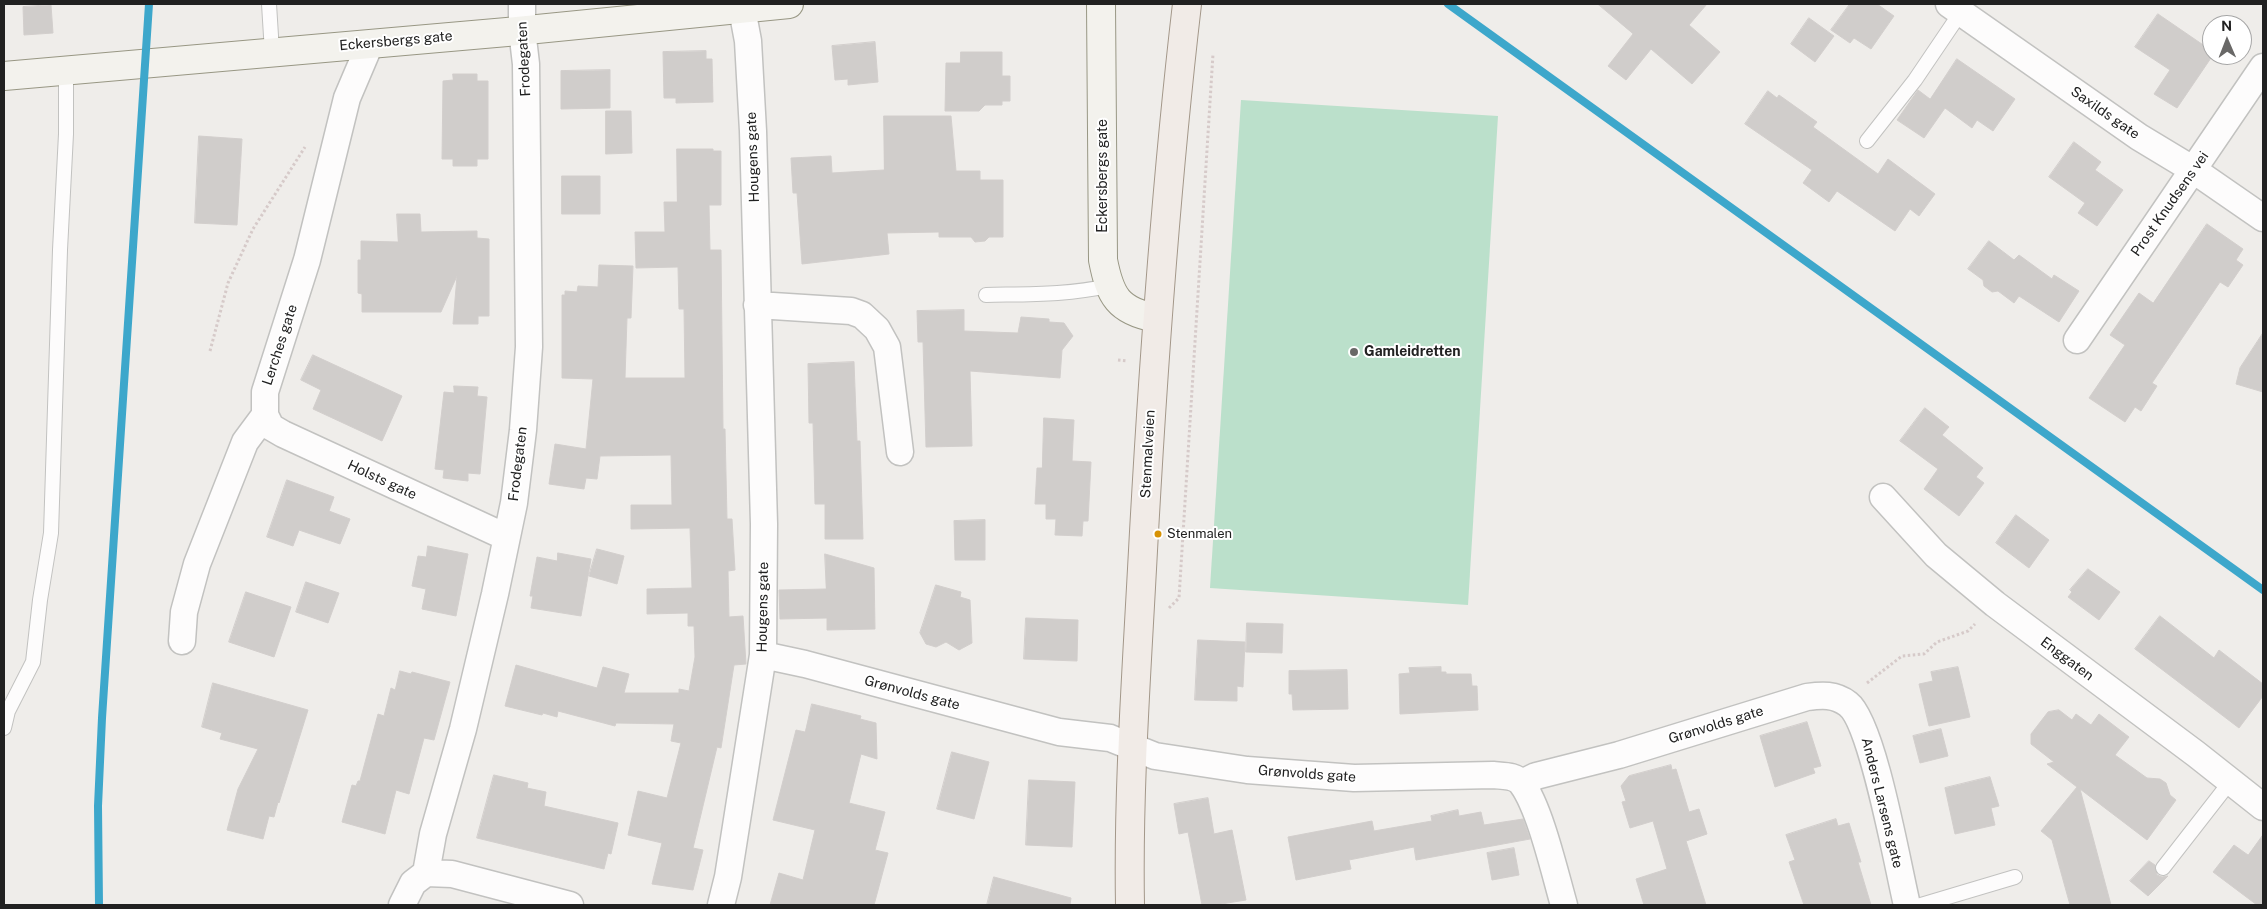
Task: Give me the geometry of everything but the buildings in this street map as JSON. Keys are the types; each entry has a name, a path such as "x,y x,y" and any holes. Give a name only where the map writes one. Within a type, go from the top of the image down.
{"main road":[{"name":"Eckersbergs gate","path":"4,76 370,44 522,17 742,9 789,4"},
{"name":"Eckersbergs gate","path":"1101,4 1103,260 1108,286 1120,303 1130,311 1156,318"},
{"name":"Stenmalveien","path":"1130,905 1133,747 1156,318 1172,125 1187,4"}],"street":[{"name":"Saxilds gate","path":"1955,8 2138,137 2192,169 2263,218"},
{"name":"Hougens gate","path":"721,905 728,877 763,655 764,524 756,305 753,131 748,41 742,9"},
{"name":"Frodegaten","path":"426,873 433,834 462,729 495,594 514,503 523,430 529,347 526,64 522,17"},
{"name":"Lerches gate","path":"264,415 265,392 307,260 347,98 370,44"},
{"name":"Prost Knudsens vei","path":"2077,340 2192,169 2211,146 2263,67"},
{"path":"756,305 851,311 862,315 877,329 887,347 900,452"},
{"path":"182,641 184,612 197,564 245,442 264,415"},
{"name":"Holsts gate","path":"264,415 271,427 283,434 506,537"},
{"name":"Enggaten","path":"1883,497 1936,555 1995,604 2196,754 2263,807"},
{"name":"Grønvolds gate","path":"763,655 805,664 1059,732 1110,738 1155,756 1247,770 1354,778 1493,775 1514,777 1522,783 1536,776 1620,755 1807,697 1826,694 1856,694"},
{"name":"Anders Larsens gate","path":"1856,694 1860,721 1871,747 1907,905"},
{"path":"1522,783 1536,813 1564,905"},
{"path":"402,905 413,883 426,873 452,874 570,905"}],"lane":[{"path":"269,4 272,52"},
{"path":"1867,141 1915,80 1955,8"},
{"path":"4,728 8,711 32,662 51,533 60,250 66,134 66,71"},
{"path":"986,295 1062,293 1088,291 1108,286"},
{"path":"2163,868 2230,782"},
{"path":"1921,905 2015,877"}],"path":[{"path":"1165,612 1179,598 1213,52"},
{"path":"210,352 228,283 249,238 309,142"},
{"path":"1856,694 1902,656 1924,654 1937,642 1968,631 1995,604"}],"green space":[{"name":"Gamleidretten","path":"1241,100 1498,116 1468,605 1210,588"}],"transit line":[{"path":"99,905 98,806 102,718 149,4"},
{"path":"1448,4 2263,590"}],"place":[{"name":"Gamleidretten","path":"1354,352"},
{"name":"Stenmalen","path":"1158,534"}]}
